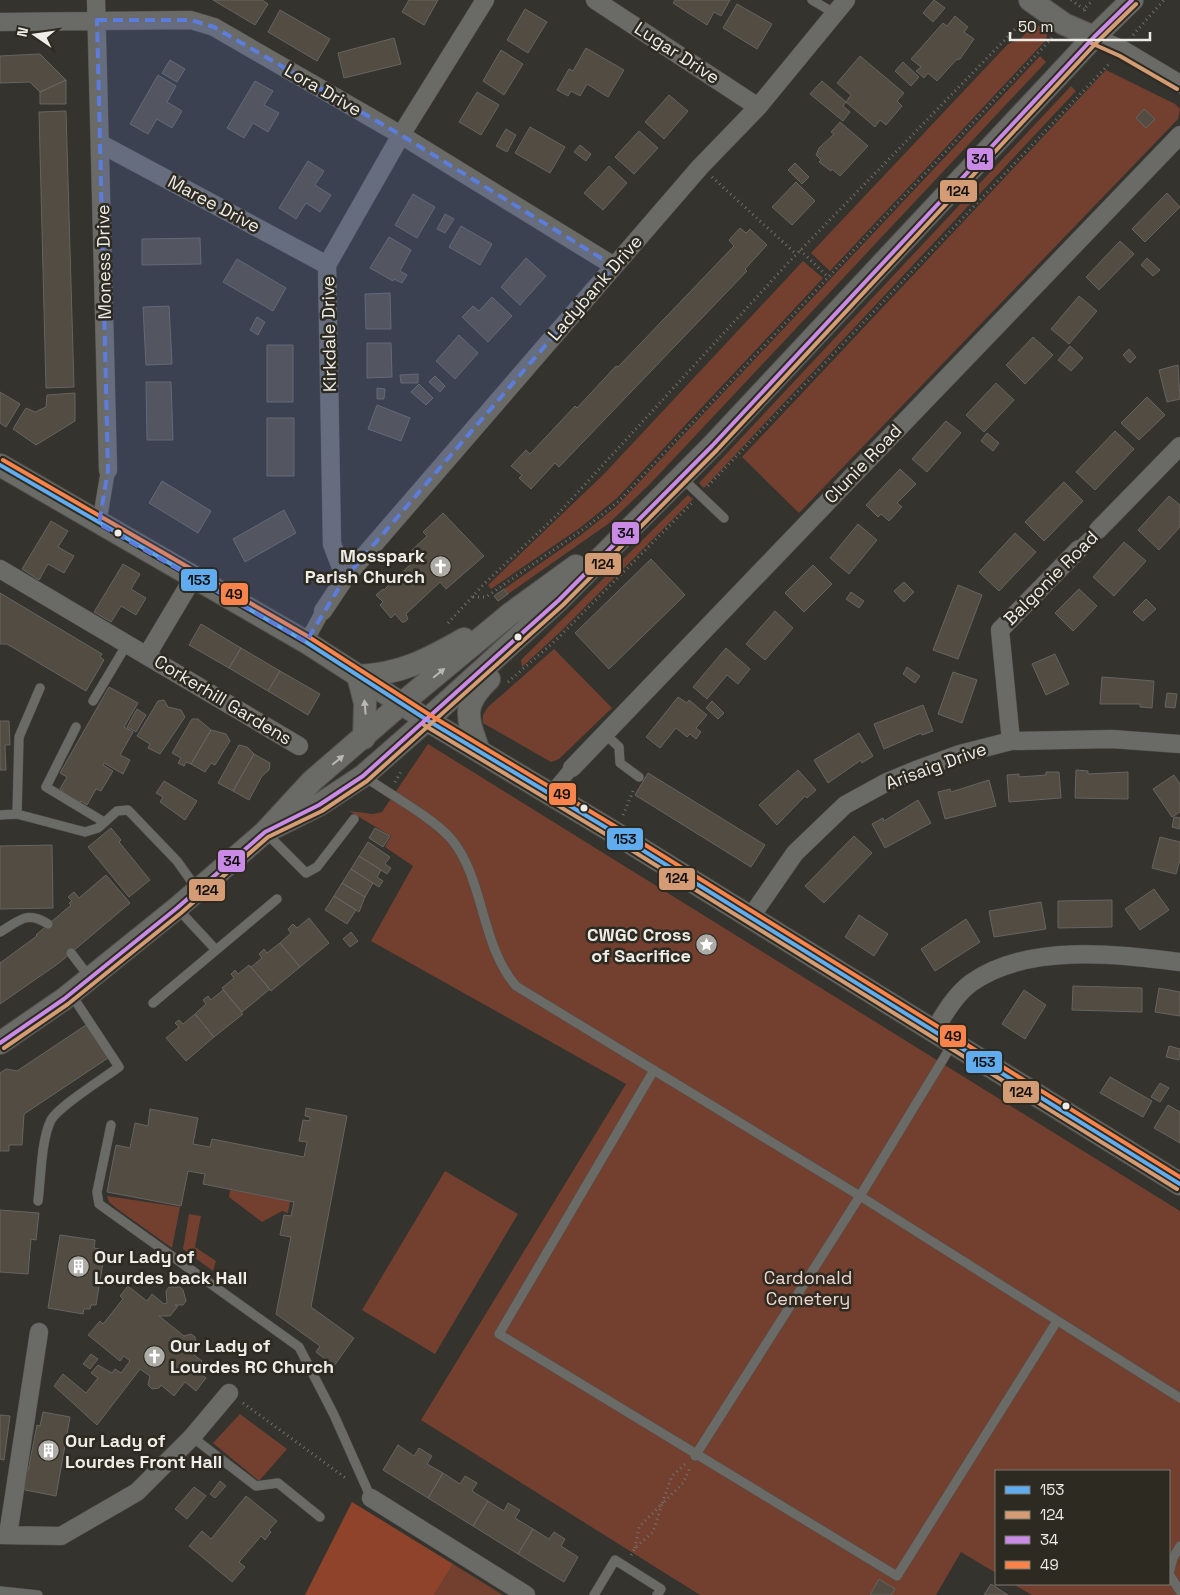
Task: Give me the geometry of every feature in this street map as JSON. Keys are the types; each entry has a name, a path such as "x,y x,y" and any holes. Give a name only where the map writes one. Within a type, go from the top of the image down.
{"street":[{"name":"Moness Drive","path":"96,0 108,470 99,524"},
{"name":"Kirkdale Drive","path":"345,578 332,544 328,264 402,135 485,0"},
{"name":"Lugar Drive","path":"595,0 758,107"},
{"path":"265,832 319,805 363,776 558,600 681,477 1094,37 1132,0"},
{"path":"1034,3 1064,24 1123,50 1180,84"},
{"name":"Ladybank Drive","path":"345,578 700,167 758,107 840,6"},
{"name":"Lora Drive","path":"0,22 191,20 214,27 402,135 614,266"},
{"name":"Clunie Road","path":"549,795 604,733 1180,135"},
{"name":"Maree Drive","path":"101,144 328,264"},
{"name":"Balgonie Road","path":"1011,741 1000,630 1180,446"},
{"path":"0,465 99,524 306,642 401,704 549,795 615,833 1180,1184"},
{"path":"0,1043 70,994 177,908 265,832 312,781 510,614 634,524"},
{"name":"Corkerhill Gardens","path":"0,569 299,746"},
{"name":"Corkerhill Gardens","path":"147,655 193,578"},
{"path":"306,642 323,611 345,578"},
{"path":"479,751 469,723 467,712 469,703 480,687 528,641 558,600"},
{"path":"358,676 382,675 409,668 510,614"},
{"path":"358,676 366,703 364,738"},
{"name":"Arisaig Drive","path":"750,918 795,853 845,805 887,782 916,770 960,754 1011,741 1112,739 1180,744"},
{"path":"934,1031 947,1008 970,984 995,970 1042,957 1120,955 1180,962"},
{"path":"39,1332 4,1535 61,1536 138,1492 192,1437 229,1393"},
{"path":"372,1498 526,1595"}],"lane":[{"path":"812,0 840,6"},
{"path":"681,477 724,518"},
{"path":"93,701 127,644"},
{"path":"17,814 19,737 40,688"},
{"path":"76,727 46,787 104,822"},
{"path":"604,733 619,747 620,763 639,777"},
{"path":"363,776 430,821 451,839 465,864 498,959 516,986 860,1196 1180,1398"},
{"path":"0,815 17,814 85,832 98,828 117,811 128,810 177,860 197,889"},
{"path":"265,832 296,866 306,872 317,867 354,819"},
{"path":"154,1003 277,899"},
{"path":"177,908 216,950"},
{"path":"0,932 26,917 37,917 48,924"},
{"path":"71,953 90,978"},
{"path":"38,1201 46,1139 52,1120 62,1109 119,1067 70,994"},
{"path":"695,1456 860,1196 953,1043"},
{"path":"654,1070 499,1334 695,1456 897,1576 1057,1321"},
{"path":"111,1125 97,1192 99,1204 299,1347 341,1430 372,1498"},
{"path":"192,1437 256,1486 278,1483 320,1518"},
{"path":"1180,1546 1173,1558 1170,1574 1180,1591"},
{"path":"594,1595 615,1560 661,1589 657,1595"},
{"path":"0,1591 38,1595"}],"path":[{"path":"1071,0 1084,9"},
{"path":"504,686 556,640 700,495 1123,50 1164,0"},
{"path":"447,624 472,597 557,515 796,254 1034,3"},
{"path":"472,597 486,597 585,528 618,501 1064,24"},
{"path":"700,167 796,254"},
{"path":"800,250 828,277"},
{"path":"615,833 639,777"},
{"path":"229,1393 372,1498"},
{"path":"635,1548 639,1527 683,1483 695,1456"},
{"path":"624,1566 635,1548 653,1532 672,1476 695,1456"}],"highlighted area":[{"path":"97,20 191,20 214,27 401,135 614,266 345,578 306,642 99,524 108,470"}],"green space":[{"path":"1036,23 1047,34 1046,40 830,271 811,253 1008,44 1019,40"},
{"path":"1040,56 1046,62 650,484 608,524 508,594 504,589 581,535 617,506"},
{"path":"1106,70 1175,104 1180,109 1178,119 799,513 742,457"},
{"path":"1071,86 1076,91 704,488 699,483"},
{"path":"803,261 823,278 617,498 581,527 491,589 488,585 604,474"},
{"path":"688,495 693,499 559,633 522,667 521,660"},
{"path":"554,649 612,708 559,759 551,762 483,723 483,715 488,707"},
{"name":"Cardonald Cemetery","path":"428,744 1180,1211 1180,1595 1032,1595 1015,1585 1170,1585 1170,1470 995,1470 995,1572 961,1552 936,1595 700,1595 421,1420 626,1084 371,941 413,866 385,847 391,836 349,811 373,814 382,812"},
{"path":"445,1171 518,1214 435,1354 362,1310"},
{"path":"230,1190 290,1201 288,1213 282,1211 262,1222 229,1197"},
{"path":"107,1196 180,1207 172,1248 116,1208 109,1202"},
{"path":"189,1214 201,1216 195,1247 216,1261 213,1271 183,1249"},
{"path":"240,1414 287,1449 259,1481 213,1443"},
{"path":"453,1564 503,1595 434,1595"}],"shaded area":[{"path":"352,1502 453,1564 434,1595 305,1595"}],"building":[{"path":"213,0 262,0 268,4 255,25"},
{"path":"409,0 438,0 424,25 402,12"},
{"path":"675,0 730,0 721,16 714,12 707,25 673,3"},
{"path":"934,0 945,8 933,22 923,13"},
{"path":"737,4 772,24 757,49 723,28"},
{"path":"525,9 547,22 528,53 507,40"},
{"path":"280,10 330,39 317,61 268,32"},
{"path":"955,16 968,27 964,32 974,39 960,59 956,60 937,81 928,73 924,78 916,71 921,67 911,59 943,23 947,26"},
{"path":"394,38 401,64 344,78 338,53"},
{"path":"586,48 624,70 608,97 587,84 580,96 571,91 568,96 557,90 569,69 573,71"},
{"path":"501,50 523,64 504,95 483,81"},
{"path":"40,54 66,80 40,92 30,82 0,83 0,56"},
{"path":"860,56 904,93 897,101 902,106 886,125 880,120 875,127 846,102 851,95 837,83"},
{"path":"170,60 185,69 177,82 162,73"},
{"path":"903,62 919,77 911,86 895,71"},
{"path":"158,75 176,86 167,102 182,111 172,128 157,119 148,134 130,124"},
{"path":"66,80 66,104 40,104 40,92"},
{"path":"255,81 273,91 264,105 279,113 268,132 253,123 244,138 227,128"},
{"path":"822,81 846,102 843,106 850,112 843,121 810,94"},
{"path":"477,92 499,105 481,135 459,122"},
{"path":"669,95 688,111 664,139 645,122"},
{"path":"1144,109 1155,119 1146,128 1136,118"},
{"path":"66,111 74,387 46,388 39,112"},
{"path":"840,122 868,146 840,176 819,162 821,160 816,155 819,148 834,134 831,132"},
{"path":"530,127 565,147 550,173 515,153"},
{"path":"506,129 516,135 507,152 496,146"},
{"path":"639,131 658,148 634,174 615,157"},
{"path":"580,145 591,154 586,161 574,152"},
{"path":"308,161 324,171 315,185 331,195 320,212 306,203 296,219 279,208"},
{"path":"795,163 809,177 802,184 788,170"},
{"path":"609,166 627,183 603,210 584,193"},
{"path":"796,182 815,201 792,225 772,207"},
{"path":"1167,193 1180,207 1145,242 1132,229"},
{"path":"413,194 435,207 417,238 395,225"},
{"path":"445,214 454,219 445,233 437,229"},
{"path":"461,226 492,244 480,265 449,247"},
{"path":"740,228 746,233 750,229 767,245 745,269 747,271 559,467 555,463 531,489 519,478 522,475 511,466 526,450 530,454 575,406 577,408 616,366 618,367 734,246 729,240"},
{"path":"389,237 411,250 400,271 407,275 402,283 394,279 393,281 370,268"},
{"path":"200,238 201,264 142,265 142,239"},
{"path":"1120,241 1134,254 1099,290 1086,277"},
{"path":"526,258 546,276 520,305 501,287"},
{"path":"1147,258 1160,270 1153,276 1141,265"},
{"path":"237,259 286,288 273,311 223,282"},
{"path":"390,293 391,329 366,329 365,294"},
{"path":"1079,296 1097,311 1069,344 1051,329"},
{"path":"492,297 512,316 488,342 462,317 473,306 479,311"},
{"path":"169,306 172,364 146,365 143,307"},
{"path":"257,317 265,322 258,335 250,330"},
{"path":"459,335 478,353 455,379 436,361"},
{"path":"1033,337 1053,355 1025,384 1006,365"},
{"path":"367,343 391,343 392,377 367,378"},
{"path":"267,345 293,345 293,402 267,402"},
{"path":"1070,346 1083,358 1071,371 1058,360"},
{"path":"1129,349 1136,357 1130,363 1123,355"},
{"path":"1178,365 1180,399 1167,402 1159,370"},
{"path":"418,374 418,383 401,383 400,375"},
{"path":"435,376 445,386 440,392 429,382"},
{"path":"146,382 171,382 173,440 147,440"},
{"path":"996,383 1014,400 984,432 966,415"},
{"path":"419,384 433,398 426,405 411,392"},
{"path":"377,388 385,389 384,399 377,399"},
{"path":"0,392 20,404 6,427 0,423"},
{"path":"75,393 75,421 36,445 13,429 26,408 35,412 46,407 47,395"},
{"path":"1147,397 1165,415 1139,440 1121,423"},
{"path":"377,405 410,418 401,441 368,429"},
{"path":"267,418 294,418 294,476 267,476"},
{"path":"946,421 961,433 927,472 912,459"},
{"path":"1115,431 1134,449 1095,490 1076,472"},
{"path":"987,433 999,443 993,451 981,441"},
{"path":"900,469 916,484 897,503 902,507 889,521 881,514 878,517 866,505"},
{"path":"162,481 211,511 198,533 149,503"},
{"path":"1064,482 1083,501 1044,541 1025,522"},
{"path":"1169,496 1180,505 1180,527 1159,550 1138,530"},
{"path":"284,510 296,533 245,562 233,539"},
{"name":"Mosspark Parish Church","path":"443,513 484,556 446,589 440,582 406,614 408,619 405,622 402,622 395,614 391,618 380,605 383,602 376,595 384,590 417,558 411,551 427,536 423,532"},
{"path":"51,521 68,531 58,547 74,556 64,573 48,564 39,580 22,569"},
{"path":"858,524 877,540 849,574 830,558"},
{"path":"1015,533 1036,552 999,591 979,572"},
{"path":"1124,542 1146,561 1114,596 1093,577"},
{"path":"651,559 685,595 609,669 575,633"},
{"path":"123,564 140,574 131,589 146,598 136,615 121,606 111,622 94,612"},
{"path":"813,565 832,584 804,612 785,593"},
{"path":"904,582 914,592 904,602 894,591"},
{"path":"958,585 982,595 958,659 933,650"},
{"path":"504,589 508,594 498,601 494,596"},
{"path":"1079,589 1097,606 1073,631 1055,613"},
{"path":"851,592 864,601 859,608 846,599"},
{"path":"0,593 102,654 100,657 104,660 86,691 7,644 0,644"},
{"path":"1146,599 1156,609 1143,621 1133,612"},
{"path":"775,611 793,628 765,660 746,644"},
{"path":"201,624 241,648 229,668 189,645"},
{"path":"241,648 280,671 268,691 229,668"},
{"path":"726,648 750,669 738,684 727,675 707,699 693,687"},
{"path":"1055,654 1069,684 1046,695 1032,664"},
{"path":"907,667 920,676 915,683 903,674"},
{"path":"280,671 320,694 308,715 268,691"},
{"path":"953,672 977,680 962,723 938,714"},
{"path":"1102,677 1154,681 1152,708 1140,707 1140,704 1100,704"},
{"path":"109,687 138,703 124,727 133,732 120,755 130,760 123,774 104,763 103,765 113,771 101,791 96,789 87,805 81,801 79,803 63,794 64,792 60,789 67,777 60,773"},
{"path":"1167,693 1177,694 1175,708 1165,707"},
{"path":"678,697 687,703 689,700 707,715 696,728 701,732 696,739 690,734 687,737 676,728 660,748 646,737"},
{"path":"164,700 168,707 181,710 185,717 160,754 148,748 150,744 137,736 158,701"},
{"path":"712,701 724,713 718,719 706,708"},
{"path":"923,705 933,731 922,735 921,733 884,749 874,724"},
{"path":"137,709 146,715 136,732 127,727"},
{"path":"192,719 198,719 211,730 191,764 186,762 184,766 178,763 181,758 172,753"},
{"path":"0,721 9,721 10,745 5,745 6,770 0,770"},
{"path":"211,730 226,734 230,741 215,765 211,763 205,772 191,764"},
{"path":"859,733 873,756 862,763 861,760 828,783 814,760"},
{"path":"239,745 247,747 254,754 233,791 218,783"},
{"path":"254,754 270,763 269,770 262,776 249,800 233,791"},
{"path":"798,770 816,790 807,798 805,796 777,825 759,805"},
{"path":"1076,770 1088,771 1088,774 1128,772 1128,799 1075,798"},
{"path":"1046,772 1059,772 1061,798 1009,802 1007,775 1019,774 1019,777 1046,775"},
{"path":"648,773 765,845 751,867 635,795"},
{"path":"1174,775 1180,784 1180,812 1172,817 1153,789"},
{"path":"989,780 996,806 945,819 938,792 950,789 951,792"},
{"path":"164,781 197,801 185,820 160,802 163,797 156,793"},
{"path":"918,800 931,823 885,848 872,824 883,818 884,821"},
{"path":"1174,817 1180,818 1180,829 1172,827"},
{"path":"111,828 121,840 119,842 150,880 129,897 88,847"},
{"path":"375,828 390,836 383,847 369,838"},
{"path":"854,836 872,853 824,903 805,886"},
{"path":"1160,837 1180,842 1180,860 1176,874 1152,868"},
{"path":"368,842 390,857 385,864 391,868 387,874 359,856"},
{"path":"52,845 53,908 0,909 0,846"},
{"path":"359,856 381,870 377,877 383,881 379,887 351,869"},
{"path":"351,869 373,883 365,897 342,883"},
{"path":"106,875 130,903 59,963 0,1004 0,963 37,936 71,905 69,903 72,901 68,897 74,892 79,898"},
{"path":"342,883 365,897 359,912 334,896"},
{"path":"1154,889 1169,910 1140,930 1125,909"},
{"path":"334,896 356,910 347,924 325,910"},
{"path":"1112,900 1112,927 1058,928 1058,901"},
{"path":"1041,902 1046,929 994,937 989,911"},
{"path":"859,915 888,934 874,956 845,937"},
{"path":"309,918 329,943 300,967 280,943 291,933 288,929 293,924 297,928"},
{"path":"966,919 980,942 935,971 921,949"},
{"path":"351,932 358,941 350,947 343,939"},
{"path":"280,943 300,967 271,991 251,967 262,958 259,954 264,949 267,953"},
{"path":"249,965 270,989 242,1012 222,988 234,978 231,974 235,970 238,974"},
{"path":"1073,986 1142,988 1142,1012 1072,1010"},
{"path":"1159,988 1180,992 1180,1016 1155,1012"},
{"path":"223,990 243,1014 214,1037 195,1014 206,1004 203,1000 208,996 211,1000"},
{"path":"1024,990 1046,1005 1025,1039 1002,1024"},
{"path":"195,1014 214,1037 186,1061 166,1038 179,1027 175,1023 179,1020 183,1024"},
{"path":"86,1025 108,1058 24,1114 22,1145 9,1145 9,1151 0,1151 0,1073 6,1069 17,1071"},
{"path":"1169,1046 1180,1049 1179,1060 1166,1057"},
{"path":"1110,1077 1152,1101 1143,1117 1100,1093"},
{"path":"1160,1083 1169,1088 1160,1102 1151,1097"},
{"path":"1168,1105 1180,1112 1180,1143 1154,1128"},
{"path":"306,1108 347,1116 311,1307 354,1338 334,1366 316,1352 320,1346 276,1314 291,1237 280,1235 284,1215 291,1216 294,1202 203,1184 205,1174 188,1171 181,1206 107,1192 116,1145 130,1148 135,1123 148,1126 150,1109 198,1118 193,1144 210,1147 212,1139 304,1157 307,1142 299,1141 303,1120 310,1121 310,1117 305,1116"},
{"path":"0,1210 39,1213 36,1240 31,1239 28,1274 0,1272"},
{"name":"Our Lady of Lourdes back Hall","path":"60,1235 95,1240 94,1248 105,1250 96,1305 91,1305 90,1309 84,1309 83,1314 48,1308"},
{"name":"Our Lady of Lourdes RC Church","path":"128,1286 147,1301 152,1294 164,1304 167,1303 166,1291 169,1287 180,1287 183,1290 186,1301 183,1305 175,1305 178,1306 170,1316 159,1316 184,1336 191,1334 195,1337 196,1342 192,1348 194,1355 202,1361 195,1369 206,1378 196,1391 185,1382 174,1396 161,1385 159,1388 152,1389 148,1385 150,1376 140,1369 97,1425 54,1386 63,1374 86,1393 98,1378 91,1373 98,1365 112,1373 115,1369 121,1373 130,1361 124,1356 120,1361 88,1335 100,1321 103,1324 123,1299 120,1296"},
{"path":"91,1354 98,1359 90,1369 83,1364"},
{"name":"Our Lady of Lourdes Front Hall","path":"43,1412 70,1417 56,1496 25,1490 21,1486 24,1470 28,1471 37,1425 40,1426"},
{"path":"0,1415 10,1416 4,1460 0,1459"},
{"path":"398,1445 414,1456 419,1448 432,1456 427,1464 443,1473 428,1498 383,1470"},
{"path":"443,1473 460,1484 465,1476 477,1483 472,1491 488,1501 473,1526 428,1498"},
{"path":"220,1481 226,1486 215,1498 210,1494"},
{"path":"194,1487 206,1496 187,1519 175,1509"},
{"path":"246,1496 277,1521 269,1530 271,1532 265,1540 261,1536 239,1562 245,1567 232,1582 189,1546 202,1531 211,1539"},
{"path":"488,1501 504,1511 508,1503 520,1510 515,1518 533,1529 518,1554 473,1526"},
{"path":"533,1529 549,1539 554,1532 565,1539 561,1546 578,1557 564,1582 518,1554"},
{"path":"879,1579 895,1589 891,1595 870,1595"},
{"path":"991,1584 1008,1595 984,1595"}],"transit line":[{"name":"34","path":"0,1043 64,999 177,908 265,832 319,805 363,776 559,600 712,446 1094,37 1132,0"},
{"name":"124","path":"4,1048 68,1004 181,913 268,837 322,811 367,781 563,605 717,450 1098,41 1136,4"},
{"name":"124","path":"1091,43 1120,56 1177,89"},
{"name":"49","path":"3,460 309,637 430,715 618,828 1180,1177"},
{"name":"153","path":"0,465 306,642 427,720 615,833 1180,1184"},
{"name":"124","path":"424,725 612,838 1177,1189"}],"place":[{"name":"Mosspark Parish Church","path":"441,566"},
{"name":"CWGC Cross of Sacrifice","path":"707,945"},
{"name":"Our Lady of Lourdes back Hall","path":"78,1267"},
{"name":"Our Lady of Lourdes RC Church","path":"154,1356"},
{"name":"Our Lady of Lourdes Front Hall","path":"49,1451"}]}
